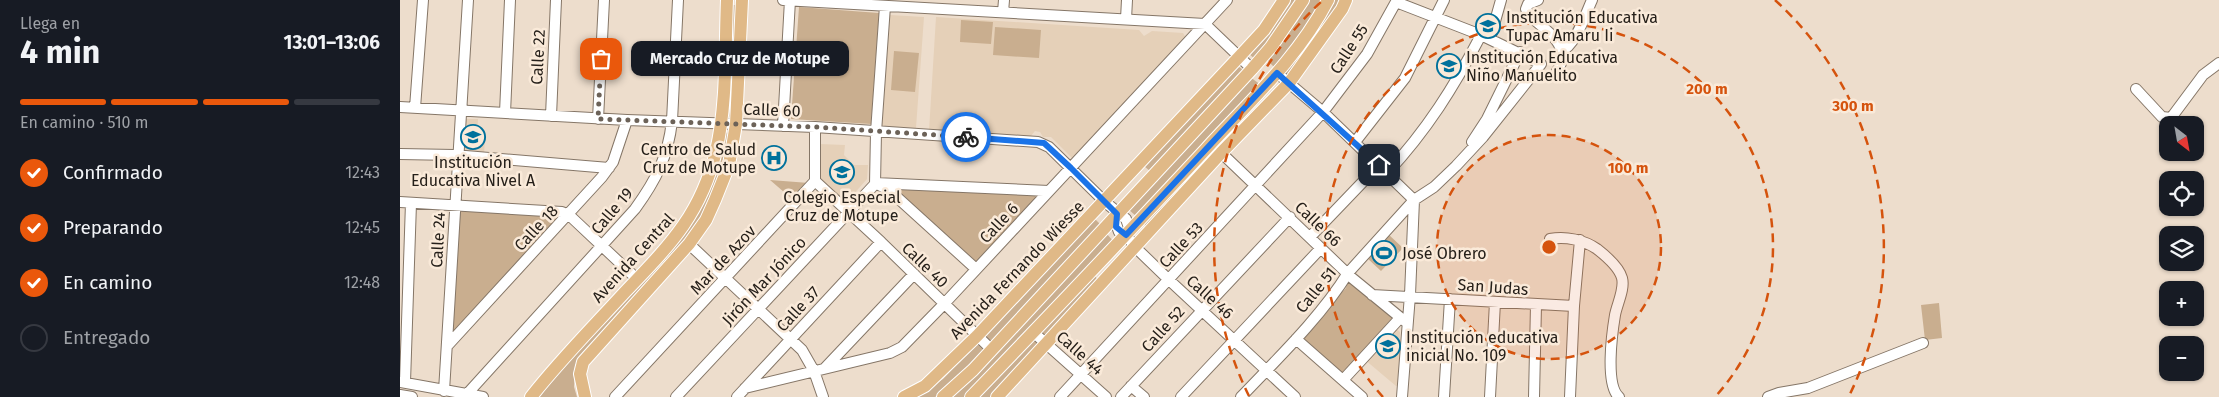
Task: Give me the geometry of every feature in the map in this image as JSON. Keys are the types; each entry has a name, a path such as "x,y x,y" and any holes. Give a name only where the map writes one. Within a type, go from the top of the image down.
{"main road":[{"name":"Avenida Central","path":"531,397 554,368 670,244 698,205 716,151 721,123 727,0"},
{"name":"Avenida Central","path":"585,397 580,374 583,362 689,244 706,220 724,181 736,124 742,0"},
{"name":"Avenida Fernando Wiesse","path":"904,397 925,386 977,336 1264,30 1284,0"},
{"name":"Avenida Fernando Wiesse","path":"943,397 958,385 992,350 1252,69 1271,47 1303,0"},
{"path":"971,397 1277,73 1304,39 1328,0"},
{"path":"997,397 1289,83 1342,9 1346,0"}],"street":[{"path":"415,108 423,0"},
{"name":"Calle 24","path":"444,391 448,345 454,205 460,157 468,0"},
{"path":"505,113 510,0"},
{"name":"Calle 22","path":"550,116 556,0"},
{"path":"598,119 604,0"},
{"name":"Calle 19","path":"466,394 635,209 649,190 662,166 672,121 678,0"},
{"path":"784,0 835,1 885,6 1205,24 1252,69"},
{"path":"783,126 790,0"},
{"path":"1003,12 1004,0"},
{"path":"1126,19 1127,0"},
{"name":"Calle 6","path":"746,388 902,348 1227,0"},
{"path":"1355,142 1405,78 1437,18 1444,0"},
{"path":"1387,173 1419,136 1448,96 1485,37 1501,0"},
{"path":"1538,0 1528,4 1527,12 1557,42 1561,50 1562,60 1555,75"},
{"path":"1561,50 1566,50 1572,44 1592,0"},
{"path":"1397,1 1520,52 1541,64 1483,137 1456,166"},
{"name":"Calle 55","path":"1323,112 1367,54 1397,1"},
{"path":"885,6 876,132 875,183 1049,191"},
{"path":"1456,166 1487,120 1520,52"},
{"path":"2136,89 2162,117 2175,120 2204,75 2219,64"},
{"path":"1277,73 1323,112 1414,200 1410,296 1404,321 1402,397"},
{"name":"Calle 60","path":"400,107 598,119 815,127 1038,142 1049,147 1117,214"},
{"name":"Calle 53","path":"1060,397 1168,279 1257,186 1323,112"},
{"name":"Calle 18","path":"448,345 569,215 609,168 620,147 627,120"},
{"path":"815,127 815,182"},
{"name":"Calle 66","path":"1211,143 1348,274 1404,321"},
{"path":"400,154 609,168"},
{"path":"1310,237 1379,165"},
{"name":"Calle 51","path":"1241,397 1296,339 1348,274 1414,200 1434,187 1456,166"},
{"name":"Calle 40","path":"815,182 881,242 992,350"},
{"name":"Mar de Azov","path":"614,397 815,182"},
{"name":"Calle 40","path":"875,183 889,190 976,269"},
{"name":"Jirón Mar Jónico","path":"676,397 875,183"},
{"path":"483,397 402,382 405,202 562,212 569,215 637,279"},
{"name":"Calle 46","path":"1117,214 1126,219 1128,223 1126,235 1135,247 1295,397"},
{"name":"Calle 52","path":"1121,397 1290,217"},
{"path":"1550,239 1580,240 1587,243 1602,253 1622,276 1623,282 1615,316 1611,374 1611,383 1619,397"},
{"path":"1570,397 1574,306 1580,240"},
{"name":"Calle 37","path":"737,397 881,242"},
{"path":"689,244 805,353 819,370 823,397"},
{"name":"Calle 51","path":"1180,397 1321,248"},
{"path":"819,370 914,274"},
{"name":"San Judas","path":"1372,294 1574,306"},
{"path":"1444,397 1450,299"},
{"path":"1490,397 1496,302"},
{"path":"1534,397 1536,305"},
{"path":"1343,380 1404,321"},
{"name":"Calle 44","path":"1033,332 1106,397"},
{"path":"1296,339 1362,397"},
{"path":"1768,397 1778,392 1808,388 1826,382 1924,343"},
{"path":"1131,386 1144,397"},
{"path":"400,395 412,397"}],"shaded area":[{"path":"1290,0 1300,0 1256,60 1248,53"},
{"path":"1310,0 1324,0 1276,69 1266,59 1297,22"},
{"path":"1333,0 1341,0 1288,76 1283,71"},
{"path":"731,5 739,5 733,117 724,117"},
{"path":"799,7 879,13 871,124 791,119"},
{"path":"890,15 924,17 916,128 882,127"},
{"path":"936,17 1139,30 1144,36 1152,31 1183,33 1186,38 1074,160 1051,137 1043,137 1040,132 1035,131 1030,137 929,131"},
{"path":"961,20 993,22 991,44 960,42"},
{"path":"995,27 1041,30 1039,58 993,55"},
{"path":"894,51 919,53 915,92 891,90"},
{"name":"Institución Educativa Niño Manuelito","path":"1445,55 1461,63 1453,78 1437,70"},
{"path":"1237,65 1245,72 1150,171 1144,166"},
{"path":"1250,77 1261,85 1137,217 1127,208"},
{"name":"Institución Educativa Nivel A","path":"465,119 478,119 477,137 485,137 484,155 464,154"},
{"path":"721,132 731,133 726,165 707,212 650,283 575,365 574,387 577,397 534,397 677,240"},
{"name":"Colegio Especial Cruz de Motupe","path":"819,144 845,145 844,155 854,165 868,165 867,179 844,205 817,181"},
{"path":"1210,149 1216,154 1148,229 1142,222"},
{"path":"770,180 809,183 792,199"},
{"path":"901,183 1034,191 1036,199 976,264 897,193"},
{"path":"459,207 562,214 454,332 452,331"},
{"path":"1095,219 1101,225 990,343 984,337"},
{"path":"1106,233 1114,242 968,397 949,397"},
{"name":"José Obrero","path":"1388,234 1403,248 1381,271 1366,257"},
{"path":"1094,275 1099,281 1047,337 1040,331"},
{"path":"1348,275 1399,317 1345,376 1300,338 1346,288"},
{"path":"1939,303 1942,338 1925,340 1921,305"},
{"name":"Institución educativa inicial No. 109","path":"1394,327 1400,332 1398,386 1364,359"},
{"path":"1035,338 1041,343 990,397 978,397"},
{"path":"977,344 984,350 947,389 935,397 915,397 943,379"}],"way so far":[{"path":"601,59 598,119 815,127 966,137"}],"place":[{"name":"Institución Educativa Tupac Amaru Ii","path":"1488,26"},
{"name":"Mercado Cruz de Motupe","path":"601,59"},
{"name":"Institución Educativa Niño Manuelito","path":"1449,66"},
{"name":"Institución Educativa Nivel A","path":"473,137"},
{"name":"Centro de Salud Cruz de Motupe","path":"774,158"},
{"name":"Colegio Especial Cruz de Motupe","path":"842,172"},
{"name":"José Obrero","path":"1384,253"},
{"name":"Institución educativa inicial No. 109","path":"1388,346"}],"route":[{"path":"966,137 1044,143 1117,214 1116,227 1126,235 1277,73 1323,112 1379,165"}]}
